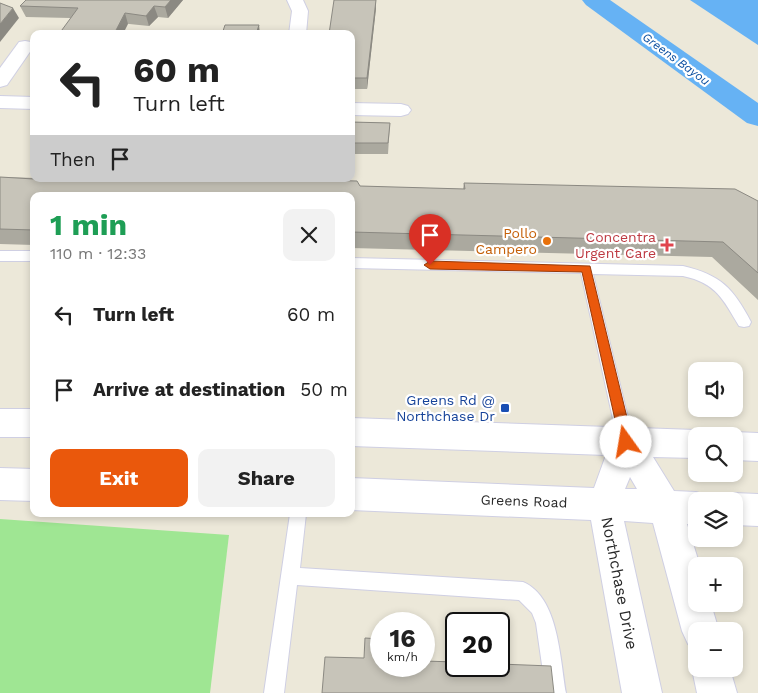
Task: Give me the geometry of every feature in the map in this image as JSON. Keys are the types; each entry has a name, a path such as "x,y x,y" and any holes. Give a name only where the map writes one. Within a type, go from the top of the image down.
{"street":[{"path":"296,0 300,11 297,30"},
{"path":"0,81 25,46"},
{"path":"0,102 30,103"},
{"path":"355,109 401,110"},
{"path":"0,423 30,424"},
{"path":"355,432 688,444"},
{"path":"626,442 681,507 700,622"},
{"name":"Northchase Drive","path":"626,442 604,504 642,693"},
{"path":"743,446 758,447"},
{"path":"0,484 30,485"},
{"name":"Greens Road","path":"355,494 681,507"},
{"path":"743,509 758,510"},
{"path":"713,677 717,693"}],"lane":[{"path":"0,256 30,256"},
{"path":"355,263 683,271 703,274 720,284 744,322"},
{"path":"586,269 626,442"},
{"path":"274,693 298,517"},
{"path":"290,576 523,591 538,607 545,623 556,693"}],"green space":[{"path":"0,519 229,535 210,693 0,693"}],"water":[{"path":"690,0 758,0 758,45"}],"building":[{"path":"26,0 171,0 165,7 154,6 146,16 125,13 116,30 62,30 78,8 20,6"},
{"path":"334,0 376,0 367,78 355,78 355,30 330,30"},
{"path":"0,3 13,8 0,24"},
{"path":"225,25 259,25 257,30 223,30"},
{"path":"355,122 390,123 388,143 355,143"},
{"path":"0,177 30,179 30,182 355,181 360,186 465,189 464,183 735,189 758,201 758,273 723,242 355,232 355,192 30,192 30,230 0,229"},
{"path":"365,638 370,638 370,677 435,677 435,661 445,662 445,677 510,677 510,664 551,666 554,693 322,693 325,657 364,658"}],"waterway":[{"name":"Greens Bayou","path":"594,0 758,117"}],"place":[{"name":"Pollo Campero","path":"547,241"},
{"name":"Concentra Urgent Care","path":"667,245"},
{"name":"Greens Rd @ Northchase Dr","path":"505,408"}],"route":[{"path":"430,265 586,269 626,442"}]}
